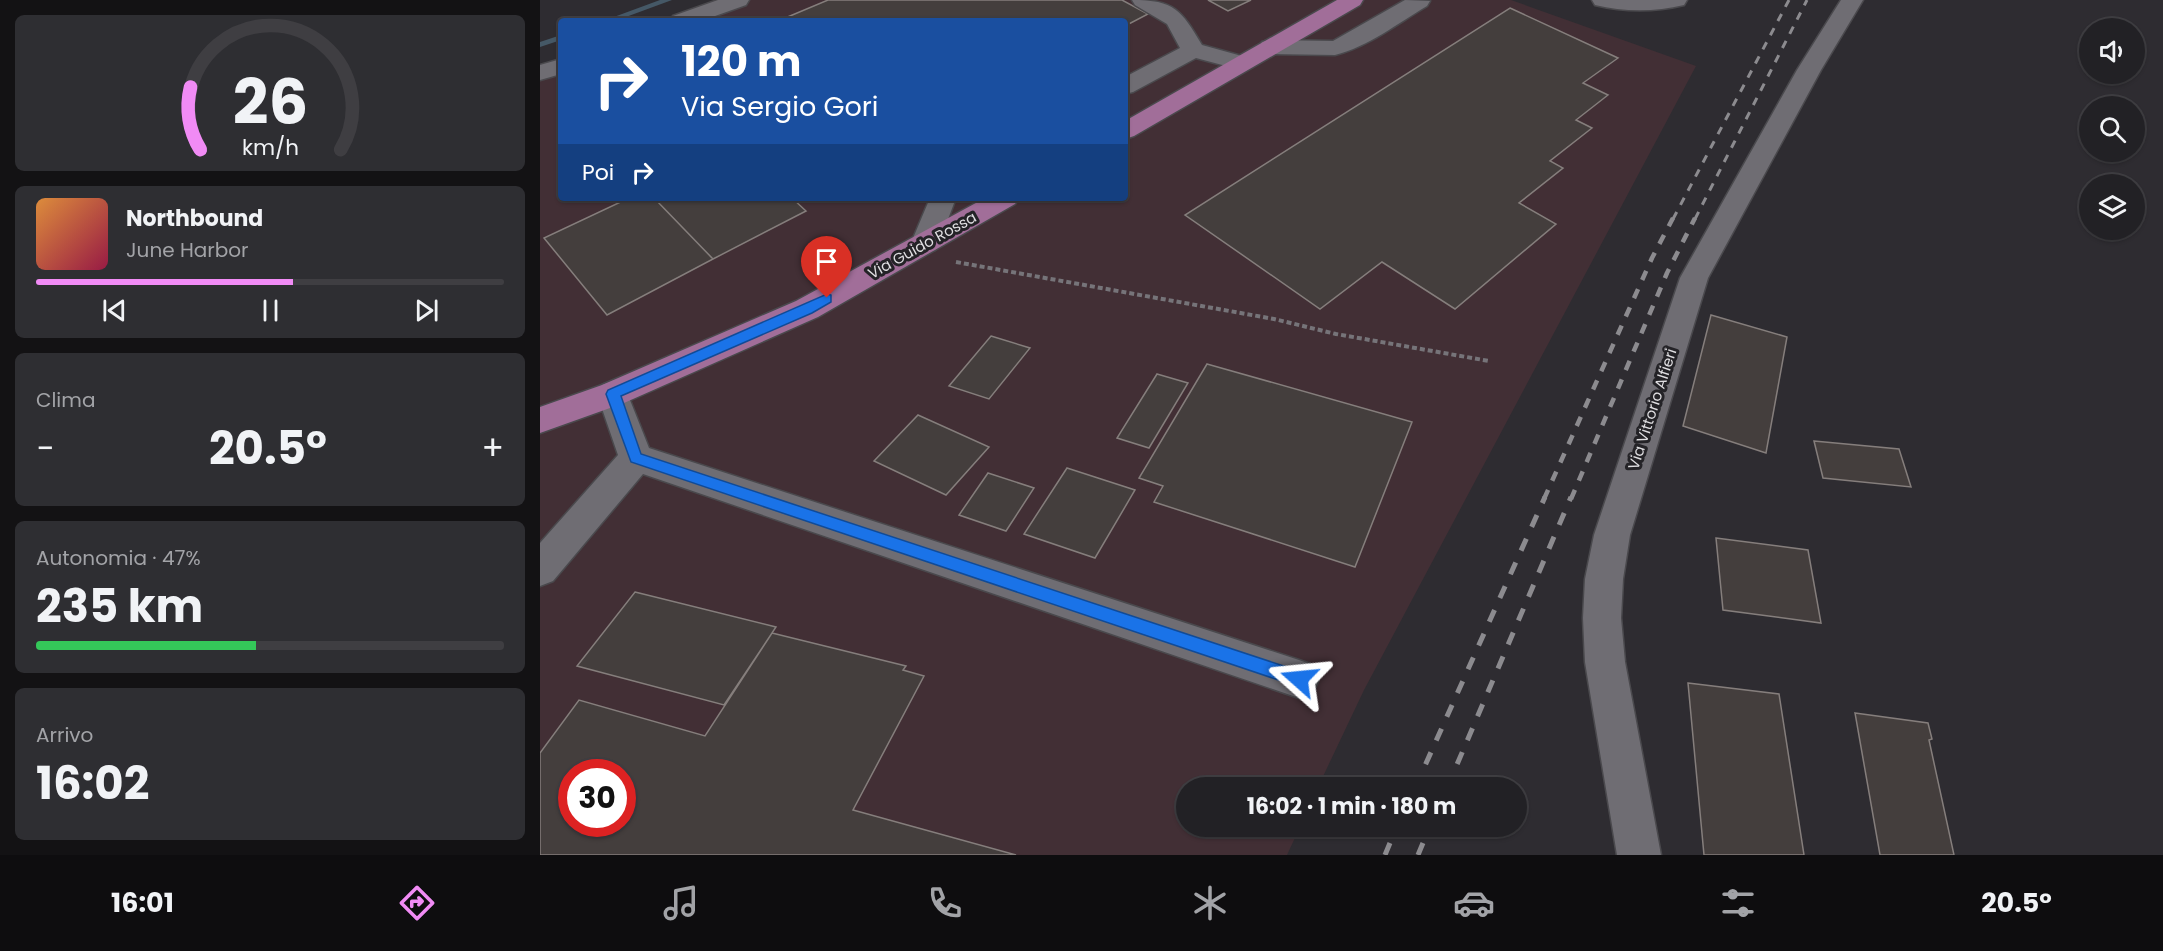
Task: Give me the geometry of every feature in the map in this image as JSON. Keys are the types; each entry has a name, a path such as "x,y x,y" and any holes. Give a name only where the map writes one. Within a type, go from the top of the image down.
{"main road":[{"path":"1128,129 1352,0"},
{"name":"Via Guido Rossa","path":"540,420 613,394 807,309 1001,201"}],"street":[{"path":"689,18 738,0"},
{"path":"1143,0 1176,21 1193,50"},
{"path":"1603,0 1637,4 1676,0"},
{"name":"Via Vittorio Alfieri","path":"1639,855 1605,662 1603,589 1612,535 1694,278 1809,70 1852,0"},
{"path":"1270,47 1335,48 1349,43 1419,1"},
{"path":"1128,85 1193,50 1241,63"},
{"path":"540,73 558,67"},
{"path":"925,243 942,201"},
{"path":"613,394 636,458"},
{"path":"540,569 636,458"},
{"path":"636,458 1299,679"}],"path":[{"path":"925,243 958,262 1274,319 1347,336 1489,361"}],"shaded area":[{"path":"748,0 1511,0 1696,66 1364,690 1323,777 1176,777 1176,837 1295,837 1287,855 540,855 540,78 558,71 558,201 1128,201 1128,18 700,18"}],"building":[{"path":"828,0 1122,0 1148,14 1128,24 1128,18 785,18"},
{"path":"1208,0 1251,0 1228,11"},
{"path":"1510,8 1618,58 1583,83 1608,95 1576,120 1592,128 1550,161 1563,168 1519,203 1556,224 1455,309 1382,262 1320,309 1185,215"},
{"path":"623,201 657,201 713,259 607,315 544,238"},
{"path":"657,201 795,201 806,211 713,259"},
{"path":"1711,315 1787,337 1766,453 1683,426"},
{"path":"991,336 1030,348 989,399 949,386"},
{"path":"1207,364 1412,422 1355,567 1154,502 1163,486 1139,478"},
{"path":"1157,374 1188,383 1149,448 1117,438"},
{"path":"918,415 989,447 946,495 874,461"},
{"path":"1814,441 1899,449 1911,487 1823,478"},
{"path":"1067,468 1135,490 1095,558 1024,534"},
{"path":"988,473 1034,488 1006,531 959,515"},
{"path":"1716,538 1808,550 1821,623 1723,610"},
{"path":"635,592 776,627 724,705 577,666"},
{"path":"772,633 906,666 903,670 924,676 853,810 1016,855 540,855 540,753 579,700 705,736"},
{"path":"1688,683 1779,694 1804,855 1704,855"},
{"path":"1855,713 1928,723 1932,739 1929,740 1954,855 1880,855"}],"waterway":[{"path":"616,18 668,0"},
{"path":"540,45 558,38"}],"railway":[{"path":"1673,219 1789,0"},
{"path":"1695,219 1807,0"},
{"path":"1544,499 1652,258 1673,218"},
{"path":"1571,499 1667,273 1695,218"},
{"path":"1420,777 1545,497"},
{"path":"1452,777 1571,497"},
{"path":"1385,855 1392,837"},
{"path":"1418,855 1425,837"}],"route":[{"path":"827,298 807,309 613,394 636,458 1299,679"}]}
